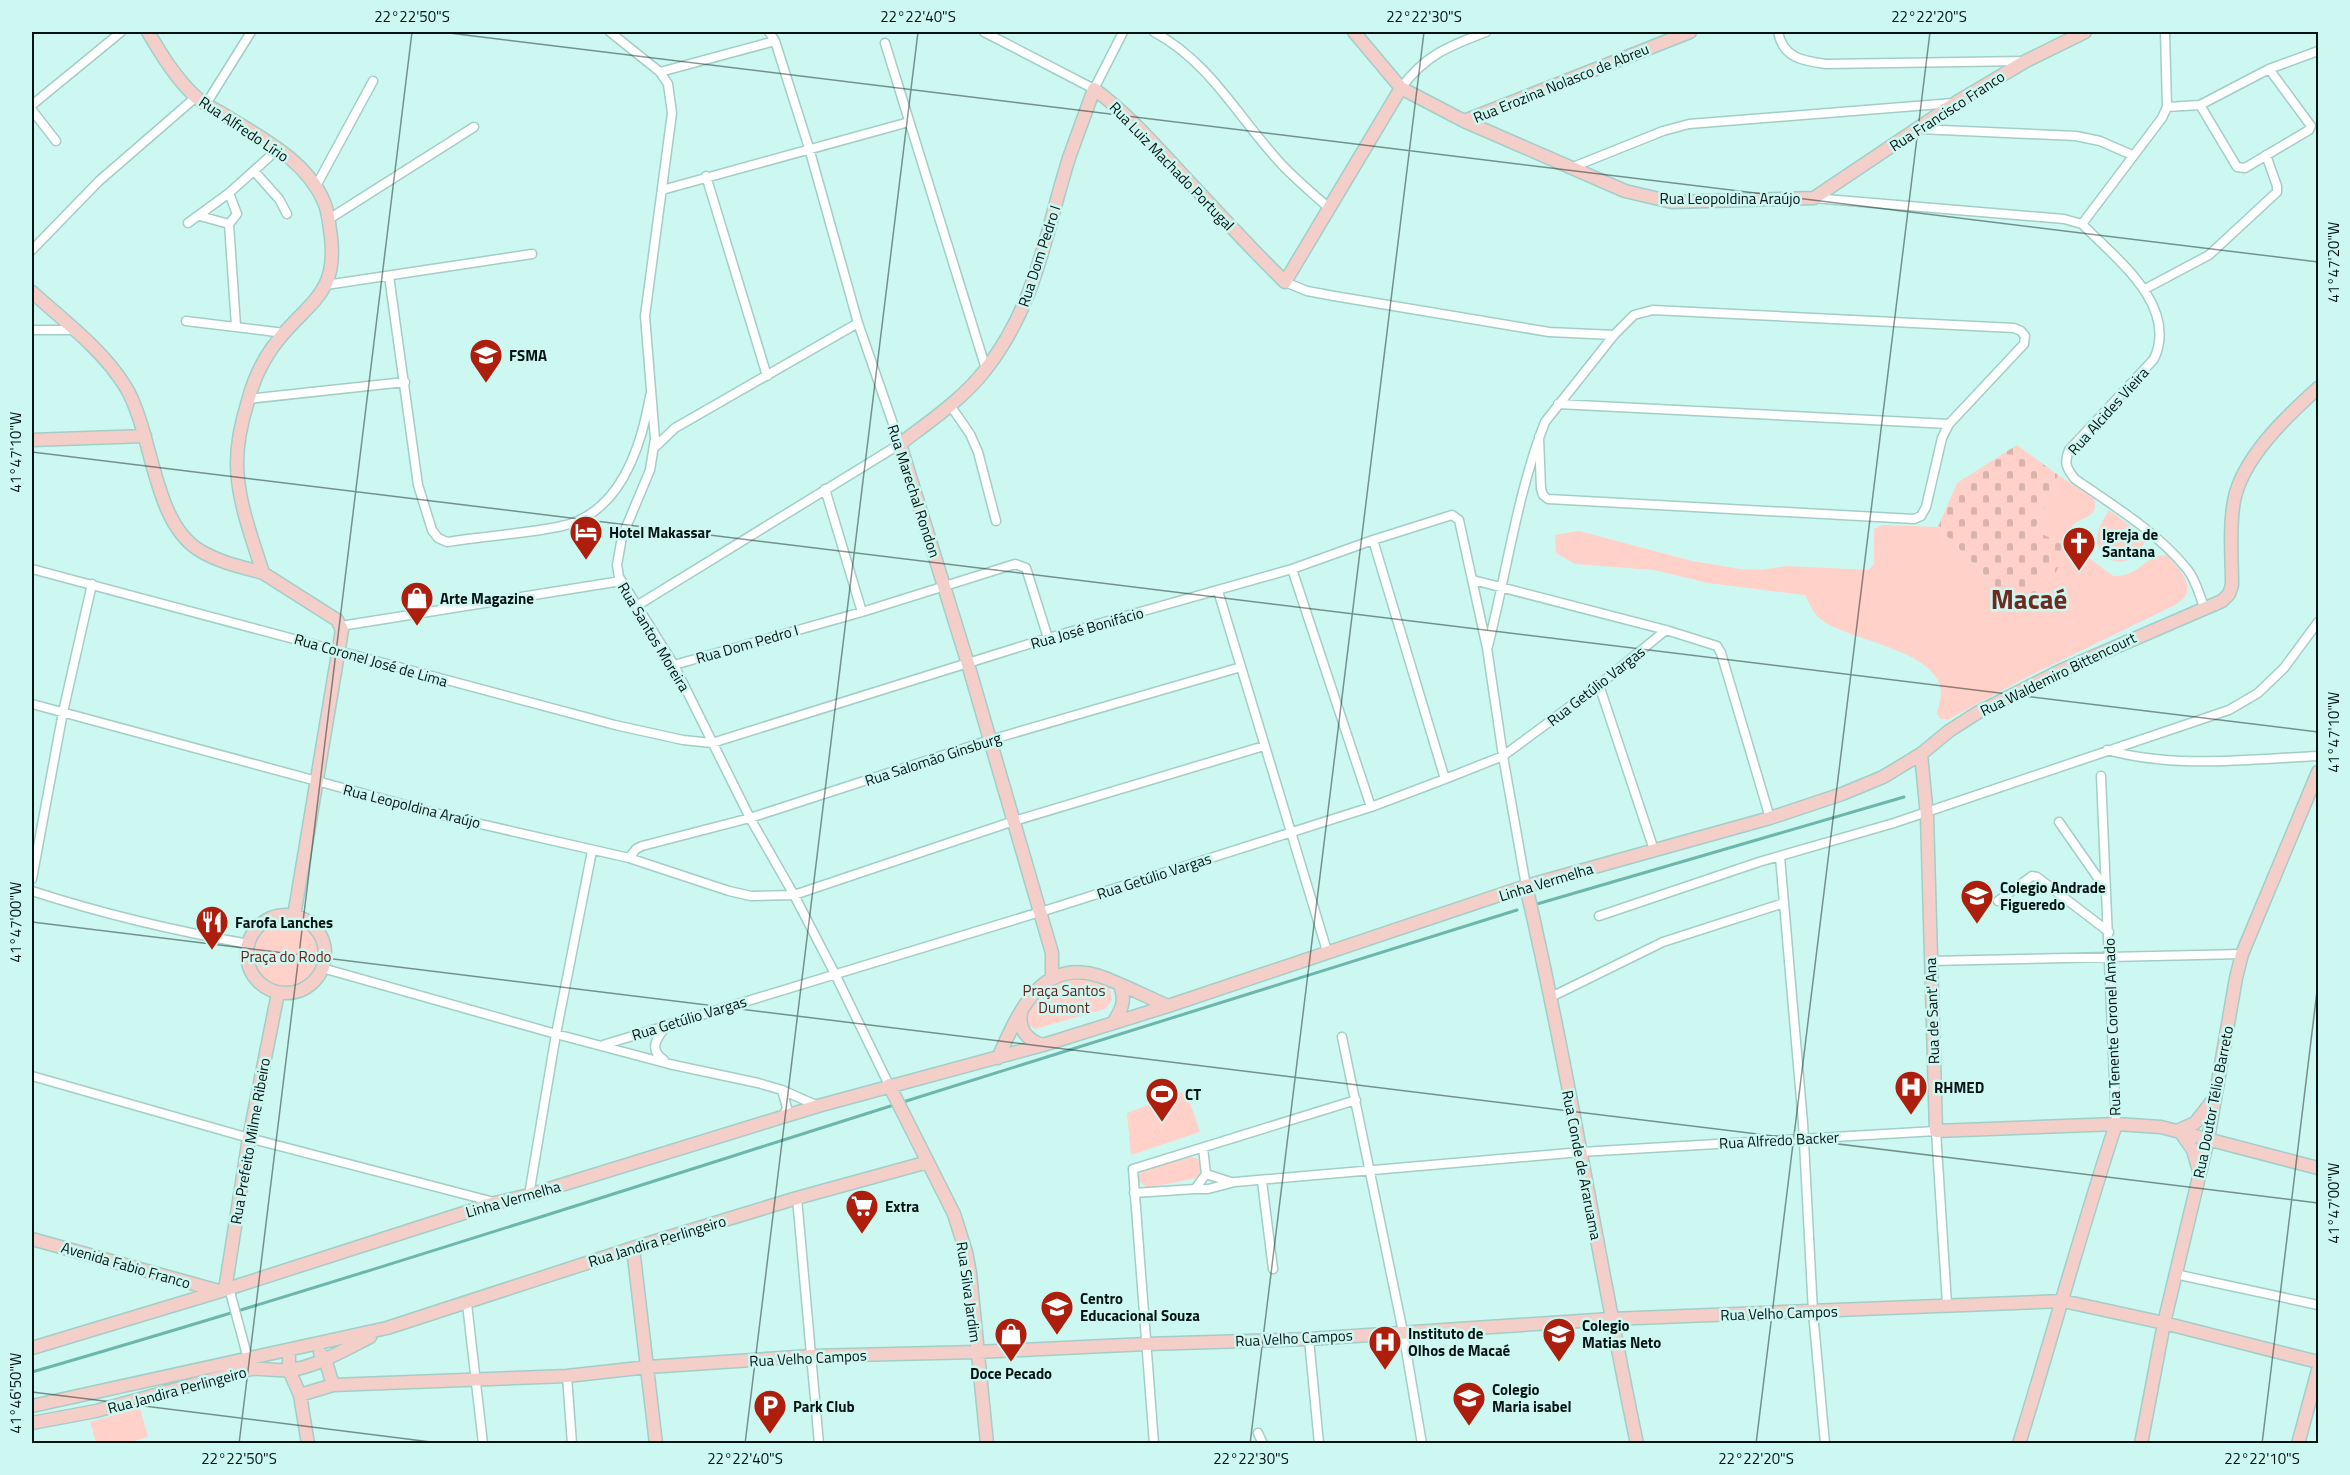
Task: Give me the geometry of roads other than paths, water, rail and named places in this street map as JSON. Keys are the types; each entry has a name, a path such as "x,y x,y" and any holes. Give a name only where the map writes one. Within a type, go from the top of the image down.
{"main road":[{"name":"Rua Alfredo Lírio","path":"148,32 168,64 201,100 278,149 316,186 325,203 329,219 332,249 326,285 307,311 284,333 261,367 248,399 238,447 239,484 263,573"},
{"name":"Rua Leopoldina Araújo","path":"1354,32 1401,88 1464,121 1625,191 1672,202 1814,198"},
{"name":"Rua Erozina Nolasco de Abreu","path":"1464,121 1690,32"},
{"name":"Rua Francisco Franco","path":"1814,198 1957,102 2026,61 2085,32"},
{"path":"1285,282 1401,88"},
{"name":"Rua Luiz Machado Portugal","path":"1094,89 1113,103 1145,134 1254,252 1285,282"},
{"name":"Rua Dom Pedro I","path":"900,444 950,405 986,369 1014,327 1028,298 1069,158 1094,89"},
{"path":"32,292 115,371 125,386 135,404 167,509 176,528 185,538 199,550 219,560 263,573 336,620 341,626 340,651 294,916"},
{"name":"Rua Waldemiro Bittencourt","path":"1921,754 1949,731 2060,670 2222,601 2229,594 2232,585 2231,525 2234,499 2246,469 2288,415 2319,388"},
{"path":"32,440 145,436"},
{"name":"Rua Marechal Rondon","path":"900,444 945,586 1052,953"},
{"name":"Rua de Sant' Ana","path":"1921,754 1926,810 1936,1131"},
{"name":"Linha Vermelha","path":"32,1348 225,1290 495,1203 529,1195 818,1106 1042,1045 1168,1006 1526,886 1770,818 1842,794 1883,777 1921,754"},
{"name":"Rua Doutor Télio Barreto","path":"2141,1443 2164,1323 2208,1139 2242,954 2319,772"},
{"name":"Rua Conde de Araruama","path":"1526,886 1581,1152 1611,1319 1637,1443"},
{"path":"277,916 294,916 313,927 320,936 324,946 322,968 318,976 305,988 296,992 278,993 256,979 248,962 249,944 252,936 262,924 277,916"},
{"path":"1052,953 1067,972"},
{"path":"1052,953 1052,977"},
{"path":"998,1058 1022,1008 1037,989 1052,977 1067,972 1103,977 1168,1006"},
{"path":"1113,1023 1124,1005 1120,985"},
{"name":"Rua Prefeito Milme Ribeiro","path":"225,1290 249,1137 278,993"},
{"path":"1022,1008 1020,1022 1024,1035 1042,1045"},
{"name":"Rua Silva Jardim","path":"889,1085 900,1111 954,1214 966,1252 987,1443"},
{"path":"2200,1174 2193,1150 2179,1130 2195,1123 2215,1098"},
{"name":"Rua Alfredo Backer","path":"1936,1131 2116,1124 2179,1130 2319,1168"},
{"name":"Rua Tenente Coronel Amado","path":"2019,1443 2063,1301 2098,1176 2116,1124"},
{"name":"Rua Jandira Perlingeiro","path":"32,1406 387,1328 467,1304 633,1248 797,1198 928,1162"},
{"name":"Avenida Fabio Franco","path":"32,1239 225,1290"},
{"path":"633,1248 656,1443"},
{"path":"179,1304 185,1293 185,1281"},
{"name":"Rua Velho Campos","path":"300,1395 333,1385 567,1376 648,1367 811,1356 1310,1339 1611,1319 2063,1301 2164,1323 2319,1362"},
{"name":"Rua Jandira Perlingeiro","path":"32,1423 96,1411 242,1371 266,1368 289,1370 325,1359 387,1328"},
{"path":"313,1344 325,1359 333,1385"},
{"path":"289,1350 289,1370 300,1395 308,1443"},
{"path":"2298,1443 2319,1370"},
{"path":"93,1393 97,1400 96,1411"}],"street":[{"path":"32,105 121,32"},
{"path":"32,250 99,181 201,100 251,32"},
{"path":"610,32 660,72 775,41"},
{"name":"Rua Marechal Rondon","path":"769,32 775,41 809,148 858,323 900,444"},
{"name":"Rua Luiz Machado Portugal","path":"984,32 1094,89"},
{"name":"Rua Dom Pedro I","path":"1094,89 1123,32"},
{"path":"1154,32 1193,58 1214,80 1274,157 1329,208"},
{"path":"1401,88 1414,70 1428,58 1443,49 1486,32"},
{"path":"1778,32 1788,53 1803,61 1826,64 2026,61"},
{"path":"2082,224 2162,118 2167,107 2165,32"},
{"path":"885,43 986,369"},
{"path":"2167,107 2200,105 2269,69 2319,51"},
{"path":"2200,105 2237,166 2245,168 2309,130 2311,126 2269,69"},
{"name":"Rua Santos Moreira","path":"660,72 668,84 672,113 645,316 655,421 654,448 650,470 622,537 617,565 621,581 674,665 750,818 835,974 889,1085"},
{"path":"316,186 373,81"},
{"path":"1573,167 1663,131 1689,124 1957,102"},
{"path":"32,110 56,141"},
{"path":"662,190 706,176 909,122"},
{"path":"329,219 474,127"},
{"path":"1919,129 2076,136 2100,141 2132,155"},
{"path":"188,223 229,194 278,149"},
{"path":"2145,289 2209,255 2277,192 2277,186 2265,155"},
{"path":"254,171 279,199 286,214"},
{"path":"706,176 766,376"},
{"path":"229,194 237,214 229,224 236,326"},
{"name":"Rua Leopoldina Araújo","path":"1814,198 2064,219 2082,224"},
{"path":"200,216 229,224"},
{"name":"Rua Alcides Vieira","path":"2082,224 2145,289 2159,325 2158,350 2150,363 2069,450 2065,461 2067,469 2075,479 2157,539 2188,570 2196,584 2204,608"},
{"path":"326,285 532,254"},
{"path":"389,276 418,485 432,530 438,538 447,542 563,526 580,519 606,500 620,485 640,438 652,385"},
{"path":"1285,282 1307,291 1538,330 1579,335 1614,335"},
{"path":"1487,648 1503,586 1520,499 1539,437 1545,422 1614,335 1634,315 1653,310 2014,328 2025,336 2024,344 1949,424 1942,438 1926,507 1921,516 1914,519 1587,503 1548,499 1543,495 1541,489 1539,437"},
{"path":"186,321 284,333"},
{"path":"654,448 675,428 858,323"},
{"path":"32,330 74,330"},
{"path":"248,399 405,382"},
{"path":"1558,404 1949,424"},
{"path":"950,405 970,434 978,452 996,521"},
{"path":"638,605 900,444"},
{"path":"825,489 862,612"},
{"name":"Rua José Bonifácio","path":"712,743 1048,638 1292,569 1452,515 1459,520 1473,579"},
{"path":"1373,540 1445,778"},
{"name":"Rua Dom Pedro I","path":"674,665 862,612 1015,564 1026,568 1048,638"},
{"name":"Rua Coronel José de Lima","path":"32,569 615,725 683,740 712,743"},
{"path":"1292,569 1371,807"},
{"path":"1526,886 1487,648 1473,579 1666,630 1710,643 1722,652 1770,818"},
{"path":"341,626 621,581"},
{"path":"32,879 63,712 92,584"},
{"path":"1218,591 1327,951"},
{"path":"1599,916 1780,857 1894,823 1926,810 2219,713 2258,693 2284,668 2319,622"},
{"name":"Rua Getúlio Vargas","path":"603,1045 1040,912 1371,807 1503,756 1599,685 1666,630"},
{"name":"Rua Salomão Ginsburg","path":"629,858 636,849 642,846 750,818 990,740 1241,667"},
{"path":"1599,685 1654,850"},
{"name":"Rua Leopoldina Araújo","path":"32,704 450,817 629,858 751,896 794,895 1014,821 1264,746"},
{"path":"2106,750 2144,759 2180,761 2319,756"},
{"name":"Rua Tenente Coronel Amado","path":"2101,776 2116,1124"},
{"path":"2060,822 2106,890"},
{"path":"529,1195 556,1034 592,851"},
{"path":"1780,857 1804,1138 1813,1312 1825,1443"},
{"path":"1998,901 2032,876 2037,877 2109,932"},
{"path":"32,891 83,908 140,922 249,944"},
{"path":"1549,998 1663,942 1784,903"},
{"path":"1930,961 2242,954"},
{"path":"322,968 669,1064 782,1090 818,1106"},
{"path":"668,1024 655,1044 659,1058 669,1064"},
{"path":"1342,1037 1404,1332 1422,1443"},
{"path":"32,1076 495,1203"},
{"path":"782,1090 787,1108 783,1117"},
{"path":"1154,1443 1133,1169 1356,1100"},
{"name":"Rua Alfredo Backer","path":"1206,1174 1215,1179 1235,1182 1262,1181 1581,1152 1936,1131"},
{"name":"Rua de Sant' Ana","path":"1936,1131 1947,1304"},
{"path":"1195,1190 1206,1174 1203,1148"},
{"path":"1262,1181 1273,1269"},
{"name":"Rua Alfredo Backer","path":"1134,1194 1208,1189 1235,1182"},
{"path":"797,1198 819,1443"},
{"path":"2175,1274 2319,1305"},
{"path":"225,1290 234,1305 248,1359"},
{"path":"467,1304 483,1443"},
{"path":"1310,1339 1318,1443"},
{"path":"567,1376 572,1443"},
{"path":"1258,1433 1263,1443"}],"waterway":[{"path":"1537,904 1904,797"},
{"path":"903,1102 1517,910"},
{"path":"32,1372 357,1274 897,1104"}],"place":[{"name":"FSMA","path":"486,384"},
{"name":"Hotel Makassar","path":"586,561"},
{"name":"Igreja de Santana","path":"2079,572"},
{"name":"Arte Magazine","path":"417,627"},
{"name":"Colegio Andrade Figueredo","path":"1977,925"},
{"name":"Farofa Lanches","path":"212,951"},
{"name":"RHMED","path":"1911,1116"},
{"name":"CT","path":"1162,1123"},
{"name":"Extra","path":"862,1235"},
{"name":"Centro Educacional Souza","path":"1057,1336"},
{"name":"Doce Pecado","path":"1011,1363"},
{"name":"Colegio Matias Neto","path":"1559,1363"},
{"name":"Instituto de Olhos de Macaé","path":"1385,1371"},
{"name":"Colegio Maria isabel","path":"1469,1427"},
{"name":"Park Club","path":"770,1435"}],"district":[{"name":"Macaé","path":"2029,598"}],"park label":[{"name":"Praça do Rodo","path":"286,956"},
{"name":"Praça Santos Dumont","path":"1064,998"}]}
